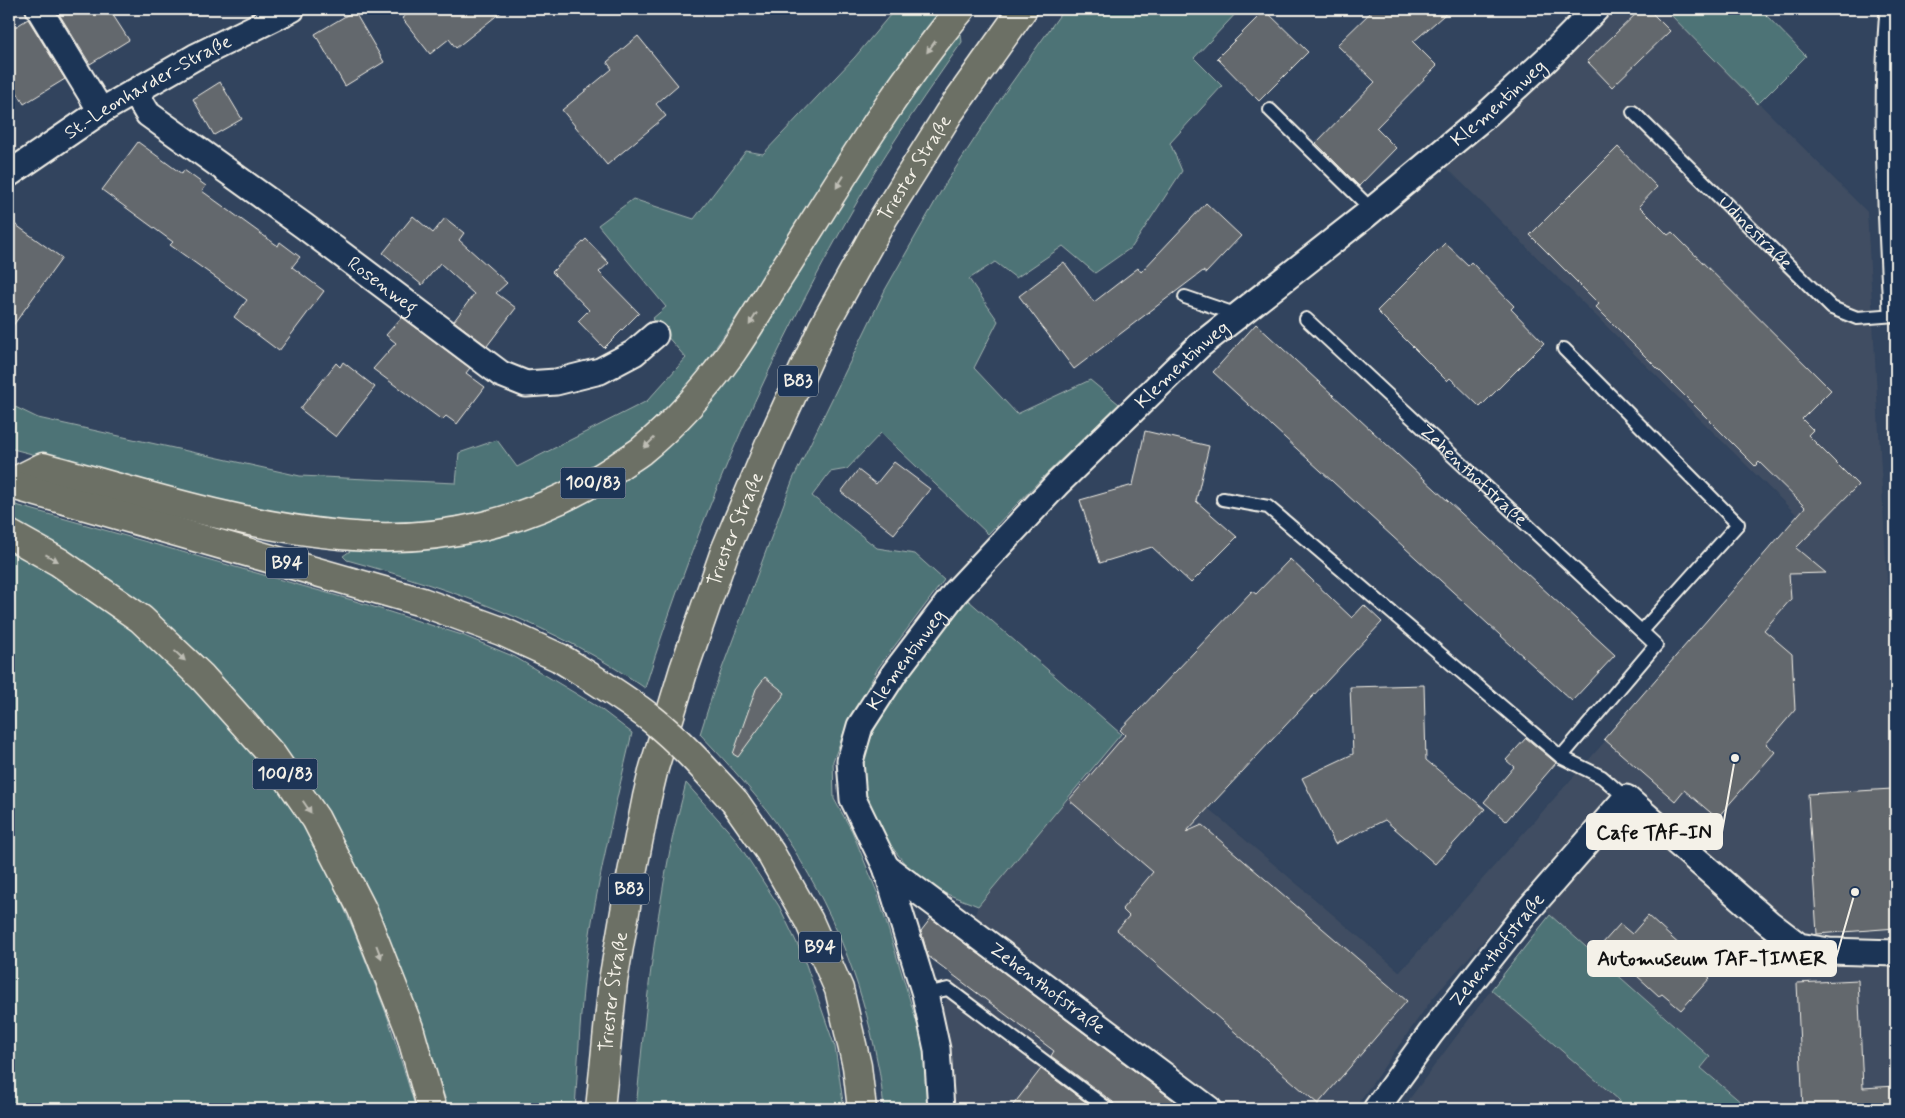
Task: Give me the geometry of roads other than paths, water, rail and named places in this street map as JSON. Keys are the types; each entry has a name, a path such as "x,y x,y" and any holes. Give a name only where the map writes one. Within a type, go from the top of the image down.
{"main road":[{"name":"100/83","path":"9,484 43,467 207,511 275,525 342,535 421,537 489,525 552,504 593,483 640,452 691,403 732,352 885,110 961,9"},
{"name":"Triester Straße","path":"600,1109 613,981 647,798 654,768 684,669 725,551 772,439 833,310 884,217 949,113 1023,9"},
{"name":"B94","path":"9,484 422,602 501,631 560,658 606,686 653,720 692,754 735,802 770,852 809,922 839,989 857,1066 862,1109"},
{"name":"100/83","path":"9,534 60,562 141,619 202,676 272,755 316,819 362,909 409,1028 432,1109"}],"street":[{"path":"39,9 101,111"},
{"name":"St.-Leonharder-Straße","path":"9,174 101,111 195,57 292,9"},
{"name":"Klementinweg","path":"941,1109 937,1049 925,994 886,868 853,799 850,760 860,726 890,679 955,593 1058,483 1199,346 1371,210 1484,117 1547,59 1596,9"},
{"path":"1892,9 1890,191 1896,310"},
{"name":"Rosenweg","path":"135,92 148,114 304,226 500,374 526,384 556,382 600,371 634,353 655,335"},
{"path":"1626,798 1769,923 1799,946 1829,951 1896,953"},
{"name":"Zehenthofstraße","path":"1376,1109 1431,1033 1529,909 1626,798"},
{"name":"Zehenthofstraße","path":"886,868 1209,1109"}],"lane":[{"path":"1270,110 1371,210"},
{"name":"Udinestraße","path":"1633,112 1832,308 1857,318 1896,315"},
{"name":"Klementinweg","path":"1185,297 1238,316"},
{"name":"Zehenthofstraße","path":"1306,319 1656,645 1561,757"},
{"path":"1564,349 1738,524 1642,631"},
{"path":"1223,499 1268,507 1561,757 1602,777 1626,798"},
{"path":"925,994 948,989 1108,1109"}],"place":[{"name":"Cafe TAF-IN","path":"1735,758"},
{"name":"Automuseum TAF-TIMER","path":"1855,892"}]}
